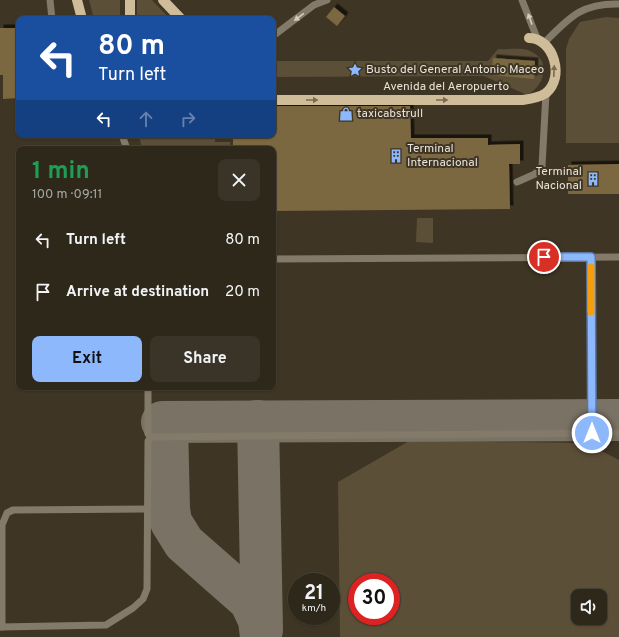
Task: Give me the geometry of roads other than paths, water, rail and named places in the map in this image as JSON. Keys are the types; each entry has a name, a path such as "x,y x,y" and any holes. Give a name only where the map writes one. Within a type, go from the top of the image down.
{"main road":[{"path":"77,0 81,16"},
{"path":"130,0 130,16"},
{"path":"163,0 178,16"},
{"path":"536,40 552,52 555,62 555,75 552,85 546,93"},
{"name":"Avenida del Aeropuerto","path":"276,100 522,100 535,98 546,93"}],"street":[{"path":"591,257 592,433"}],"lane":[{"path":"50,0 52,16"},
{"path":"276,34 314,5 327,0"},
{"path":"522,0 536,40 573,14 591,6 619,4"},
{"path":"517,182 535,174 542,166 546,93"},
{"path":"276,259 619,257"},
{"path":"147,508 13,510 7,513 2,525 1,627 101,626 106,625 133,608 143,599 147,589 148,441 150,437 148,434 148,390"},
{"path":"150,437 619,433"}],"place":[{"name":"Busto del General Antonio Maceo","path":"355,70"},
{"name":"taxicabstrull","path":"346,114"},
{"name":"Terminal Internacional","path":"396,156"},
{"name":"Terminal Nacional","path":"593,179"}]}
